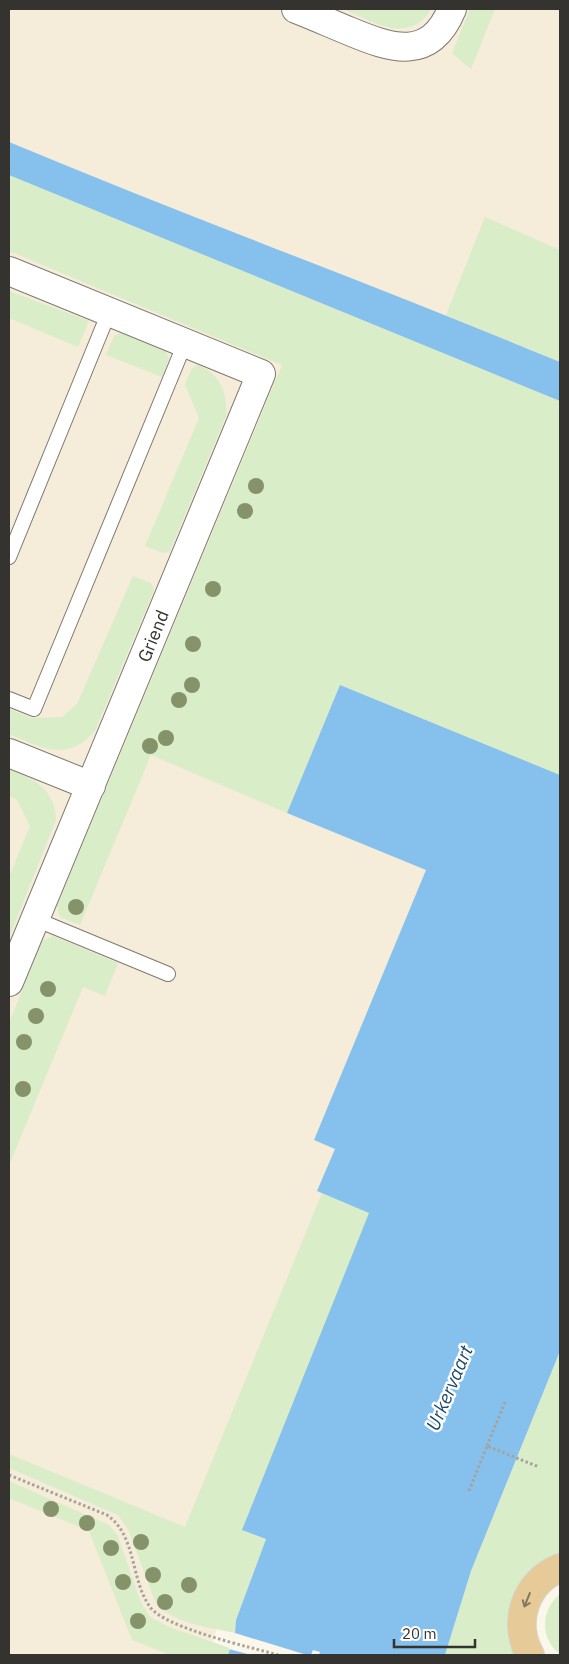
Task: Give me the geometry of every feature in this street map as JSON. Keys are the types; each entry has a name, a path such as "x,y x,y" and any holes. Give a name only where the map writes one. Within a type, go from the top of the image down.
{"main road":[{"path":"530,1655 522,1636 521,1625 525,1603 537,1584 545,1576 560,1568"}],"street":[{"path":"296,9 380,44 398,48 415,45 431,38 446,24 452,9"},
{"name":"Griend","path":"9,271 261,374 91,786 10,976"},
{"path":"9,753 91,786"}],"lane":[{"path":"9,556 109,312"},
{"path":"9,699 34,709 185,343"},
{"path":"35,920 168,974"}],"path":[{"path":"469,1491 505,1402"},
{"path":"487,1446 538,1467"},
{"path":"9,1475 113,1520 125,1536 146,1599 155,1612 172,1622 278,1655"}],"shaded area":[{"path":"9,9 560,9 560,843 238,1566 208,1655 9,1655"}],"green space":[{"path":"343,9 431,9 422,20 412,26 401,28 378,24"},
{"path":"470,9 495,9 471,69 452,53"},
{"path":"9,175 560,401 560,775 340,685 287,813 151,755 80,925 60,917 57,906 282,365 9,251"},
{"path":"485,217 560,250 560,362 446,315"},
{"path":"9,291 89,321 78,347 9,318"},
{"path":"120,333 166,351 169,359 162,377 106,355 114,336"},
{"path":"198,365 212,374 221,385 226,400 226,416 170,551 163,553 145,546 199,418 185,385 192,368"},
{"path":"133,576 151,583 154,590 95,731 84,741 64,750 44,748 9,734 9,709 31,718 62,717 77,704"},
{"path":"9,769 27,777 48,793 55,809 56,820 9,938 9,877 30,826 17,800 9,796"},
{"path":"53,936 118,963 105,996 83,987 10,1163 9,1023 42,941"},
{"path":"322,1193 370,1213 243,1530 266,1539 236,1620 235,1633 193,1624 172,1616 156,1604 128,1529 118,1515 9,1468 9,1454 185,1527"},
{"path":"560,1351 560,1555 537,1566 528,1573 520,1582 515,1592 509,1615 509,1628 515,1655 445,1655 471,1571"},
{"path":"9,1481 109,1525 118,1536 140,1600 150,1617 169,1627 230,1648 228,1655 170,1655 132,1640 89,1531 9,1498"},
{"path":"560,1594 560,1654 549,1641 545,1624 549,1608"}],"water":[{"path":"9,142 560,362 560,401 9,175"},
{"name":"Urkervaart","path":"340,685 560,775 560,1351 471,1571 445,1655 319,1655 320,1652 313,1650 311,1655 228,1655 235,1633 236,1620 266,1539 242,1530 369,1213 317,1191 335,1149 314,1140 426,870 287,813"}],"pier":[{"path":"235,1633 307,1655 251,1655 229,1649"}]}
